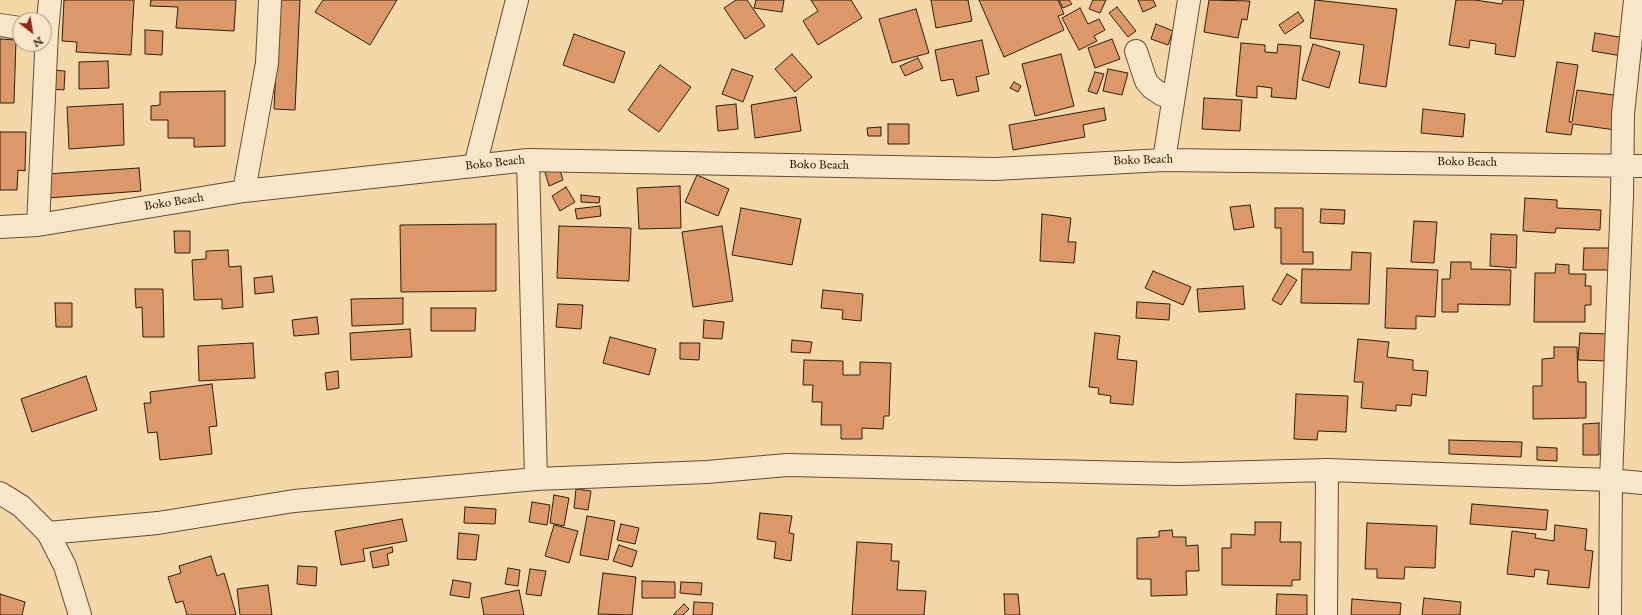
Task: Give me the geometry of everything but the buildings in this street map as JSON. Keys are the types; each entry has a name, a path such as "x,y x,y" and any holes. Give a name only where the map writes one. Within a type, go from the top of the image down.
{"street":[{"path":"48,12 50,0"},
{"path":"244,191 267,62 270,0"},
{"path":"475,166 517,0"},
{"path":"1164,160 1188,0"},
{"path":"1610,615 1611,480 1622,197 1632,166 1623,114 1635,0"},
{"path":"0,25 12,27"},
{"path":"1136,51 1146,80 1152,88 1173,99"},
{"path":"38,225 44,52"},
{"path":"528,160 536,479"},
{"name":"Boko Beach","path":"0,227 38,225 244,191 528,160 995,169 1164,160 1632,166"},
{"path":"48,533 158,523 294,502 536,479 707,472 787,465 1180,474 1327,470 1611,480 1642,483"},
{"path":"1326,615 1327,470"},
{"path":"0,493 21,506 48,533 65,566 80,615"}]}
